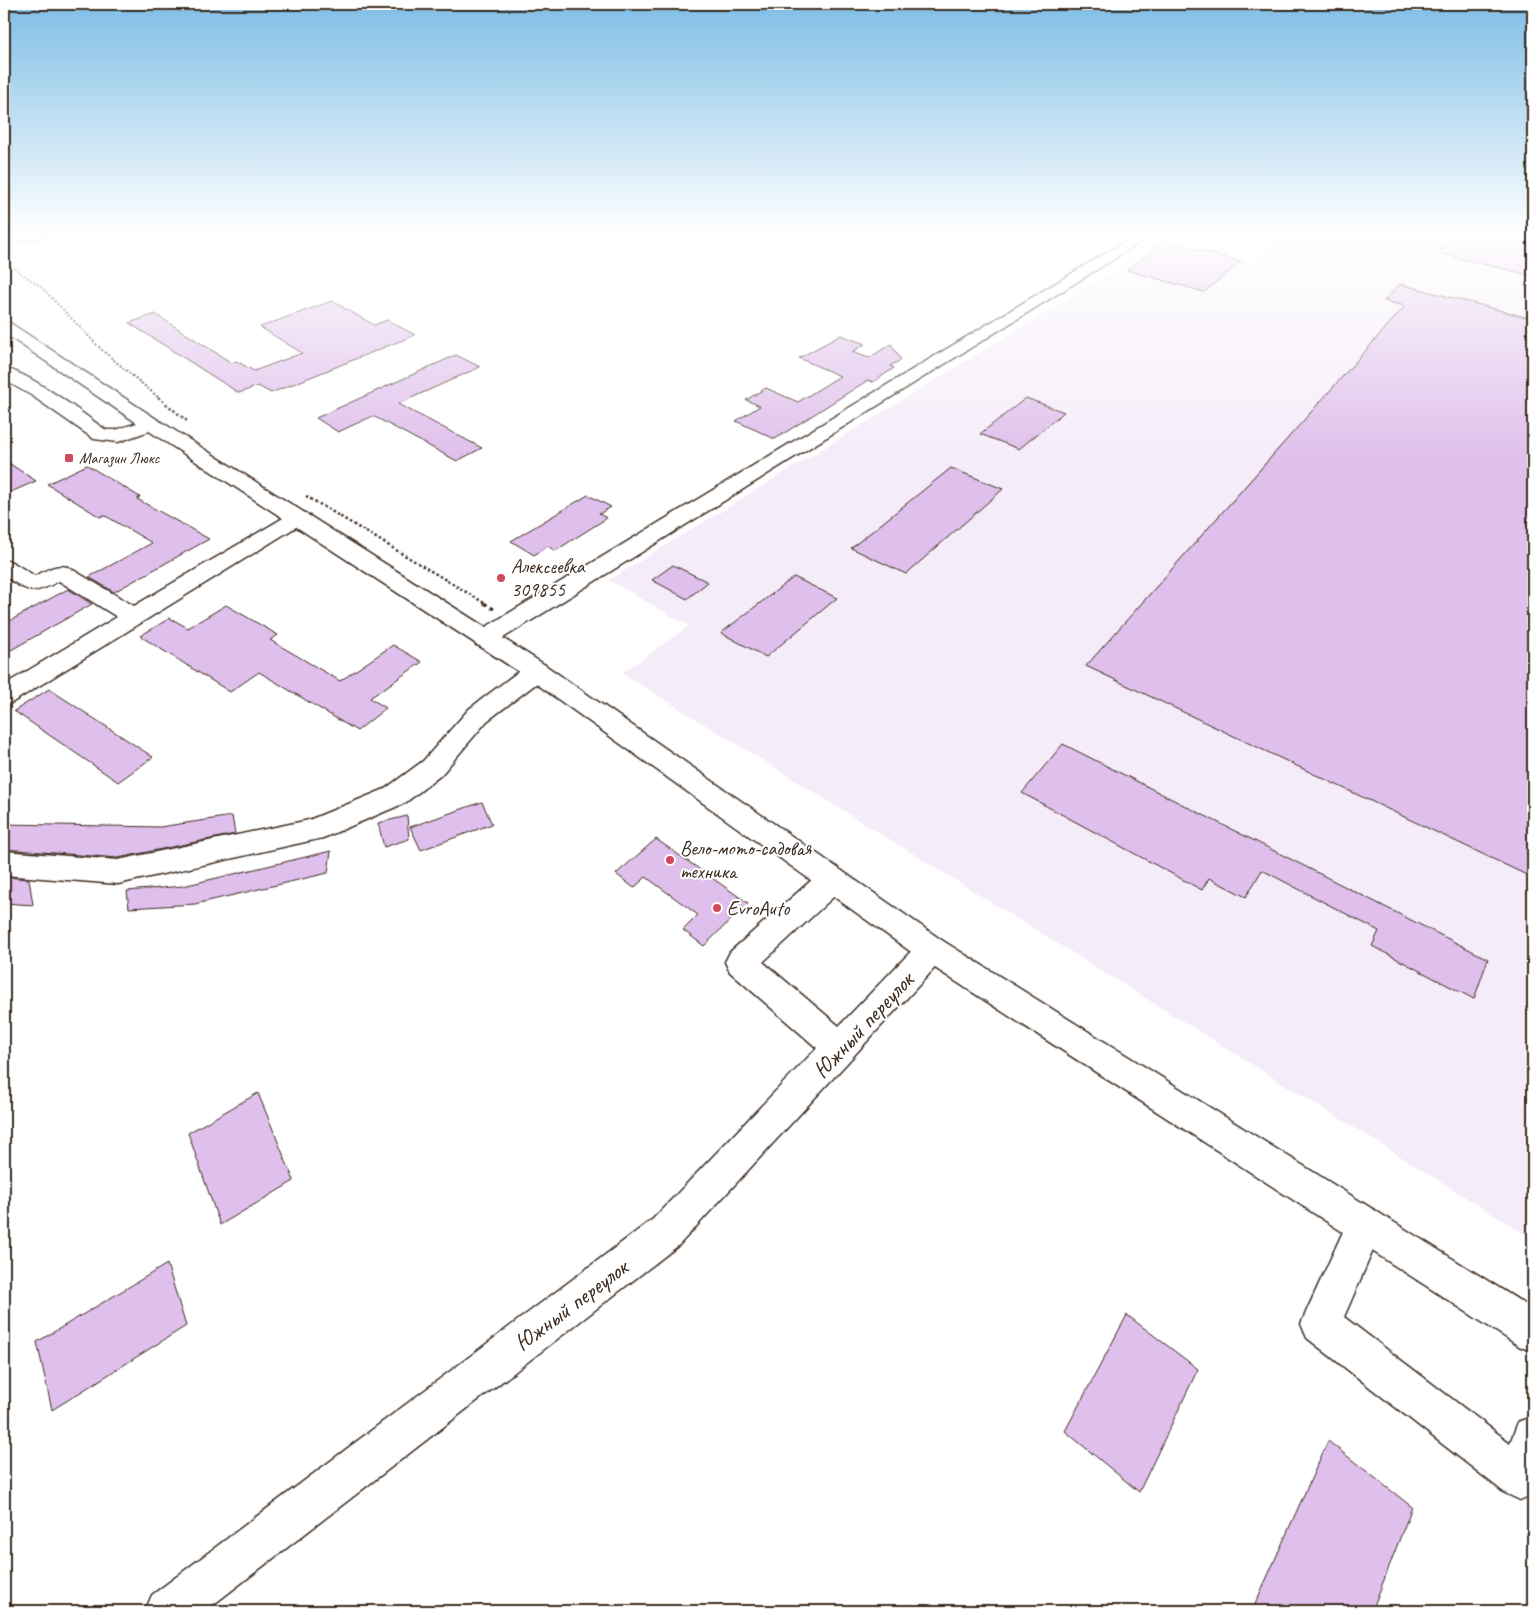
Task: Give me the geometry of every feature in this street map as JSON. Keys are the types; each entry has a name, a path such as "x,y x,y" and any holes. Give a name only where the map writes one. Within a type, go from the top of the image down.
{"street":[{"path":"484,639 1024,309"},
{"path":"4,326 151,424 536,671 932,950 1533,1332"},
{"path":"4,373 37,390 101,435 118,436 151,424"},
{"path":"4,696 297,518"},
{"path":"4,567 35,585 60,572 135,617"},
{"path":"4,863 118,872 313,830 395,796 432,768 478,715 536,671"},
{"path":"832,880 741,962 841,1048"},
{"name":"Южный переулок","path":"168,1611 666,1232 932,950"},
{"path":"1365,1225 1321,1324 1520,1478 1533,1437"}],"path":[{"path":"63,309 102,350 190,424"},
{"path":"303,495 496,611"}],"shaded area":[{"path":"1050,309 1533,309 1533,1239 622,673 689,626 609,580"}],"building":[{"path":"309,309 347,309 374,325 387,320 415,335 271,393 258,386 239,393 129,323 155,314 232,363 236,361 254,371 302,353 260,327"},
{"path":"1402,309 1496,309 1533,319 1533,878 1086,666"},
{"path":"841,335 865,344 852,352 869,358 891,344 901,360 890,366 894,368 873,382 868,380 775,439 736,421 760,406 746,400 766,388 798,402 840,376 799,358"},
{"path":"456,355 480,367 398,404 482,448 457,461 373,416 338,432 316,418"},
{"path":"1026,398 1064,412 1019,449 980,434"},
{"path":"4,460 36,481 4,495"},
{"path":"87,465 140,497 137,499 209,539 114,592 89,577 152,543 104,515 100,517 47,484"},
{"path":"951,468 1003,489 906,574 851,548"},
{"path":"588,495 611,507 599,514 607,518 555,551 548,546 534,555 511,541"},
{"path":"673,565 708,582 687,599 652,580"},
{"path":"794,577 837,598 766,657 721,633"},
{"path":"68,589 92,604 4,654 4,624"},
{"path":"226,605 278,635 270,640 340,681 393,645 422,662 370,698 386,708 357,731 259,672 230,692 140,636 170,618 188,628"},
{"path":"49,689 153,757 118,782 14,711"},
{"path":"1063,744 1488,959 1474,999 1372,946 1379,931 1262,870 1246,897 1209,878 1202,890 1022,793"},
{"path":"482,802 492,824 421,850 410,827"},
{"path":"232,816 235,834 118,858 4,849 4,824 160,827"},
{"path":"407,816 409,839 384,847 378,823"},
{"path":"656,839 748,903 704,946 683,930 698,915 646,877 634,888 616,874"},
{"path":"331,851 328,873 195,904 129,908 127,891 183,886"},
{"path":"4,877 29,879 33,905 4,903"},
{"path":"258,1093 294,1181 220,1225 188,1133"},
{"path":"167,1264 186,1326 52,1410 37,1342"},
{"path":"1127,1315 1198,1369 1139,1492 1065,1431"},
{"path":"1328,1441 1412,1507 1372,1611 1252,1611"}],"place":[{"name":"Магазин Люкс","path":"69,458"},
{"name":"Алексеевка 309855","path":"501,578"},
{"name":"Вело-мото-садовая техника","path":"670,860"},
{"name":"EvroAuto","path":"717,908"}]}
